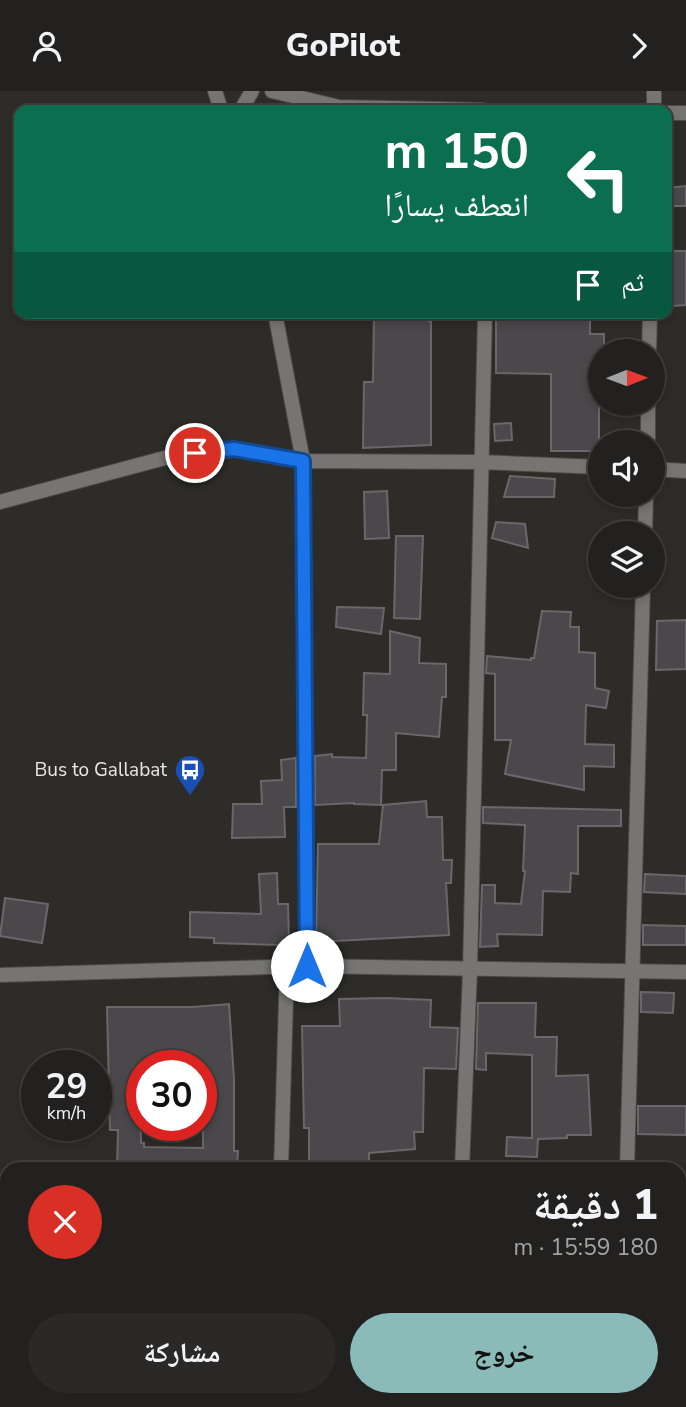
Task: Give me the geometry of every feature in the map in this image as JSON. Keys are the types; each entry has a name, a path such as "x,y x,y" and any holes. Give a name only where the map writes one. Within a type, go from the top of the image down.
{"street":[{"path":"272,91 331,105"},
{"path":"276,319 303,461 307,966"},
{"path":"462,1162 470,970 485,319"},
{"path":"649,339 650,319"},
{"path":"0,502 176,455 234,449 303,461 481,462 588,466"},
{"path":"665,470 686,471"},
{"path":"627,1162 643,598"},
{"path":"281,1162 287,966"},
{"path":"0,975 287,966 686,972"}],"building":[{"path":"686,186 686,206 672,206 672,187"},
{"path":"672,251 686,251 686,305 673,306"},
{"path":"374,319 431,321 431,445 363,448 364,382 373,382"},
{"path":"496,319 590,319 590,334 604,334 604,339 588,339 588,417 599,417 599,430 588,430 588,451 551,451 551,374 496,373"},
{"path":"511,423 512,440 495,441 494,424"},
{"path":"510,476 555,479 554,497 504,497"},
{"path":"387,491 389,538 365,539 364,492"},
{"path":"496,522 525,524 528,548 492,538"},
{"path":"396,536 423,536 420,619 394,618"},
{"path":"337,607 384,608 381,634 336,627"},
{"path":"542,611 571,612 570,627 579,627 579,652 595,653 595,688 609,691 606,708 586,705 585,744 614,745 614,767 584,766 584,790 505,774 511,740 495,740 495,674 486,673 487,656 531,660 534,658"},
{"path":"686,620 686,669 656,670 657,621"},
{"path":"390,631 420,638 419,663 446,664 446,697 442,697 439,737 396,733 396,770 382,770 381,805 315,805 315,756 332,754 332,757 366,758 364,673 390,674"},
{"path":"296,758 296,807 284,807 285,837 232,838 233,804 262,804 261,781 282,780 281,760"},
{"path":"426,801 427,817 442,817 443,860 452,860 451,883 446,883 449,935 316,942 318,844 379,844 383,805"},
{"path":"483,807 621,810 621,826 578,826 578,874 571,873 570,892 543,891 542,935 497,934 498,946 480,947 482,885 495,885 495,903 521,904 525,871 525,825 483,823"},
{"path":"277,873 278,904 288,904 289,942 280,945 214,943 214,938 190,937 190,912 261,914 259,874"},
{"path":"645,874 686,876 686,894 644,892"},
{"path":"5,898 48,904 42,943 0,936"},
{"path":"643,925 686,926 686,945 643,945"},
{"path":"641,992 674,993 673,1013 641,1012"},
{"path":"339,999 431,1000 430,1027 458,1028 456,1069 424,1068 423,1132 414,1132 415,1149 369,1153 369,1162 309,1162 309,1128 304,1128 302,1026 340,1026"},
{"path":"478,1003 536,1003 535,1037 557,1037 556,1076 588,1075 591,1135 538,1139 537,1157 506,1156 507,1137 532,1138 532,1055 486,1053 486,1070 476,1069"},
{"path":"229,1004 234,1079 234,1151 238,1151 237,1162 117,1162 118,1130 112,1130 112,1050 108,1050 107,1007 193,1007"},
{"path":"638,1106 686,1106 686,1135 638,1134"}],"place":[{"name":"Bus to Gallabat","path":"190,797"}],"route":[{"path":"195,453 234,449 303,461 307,966"}]}
